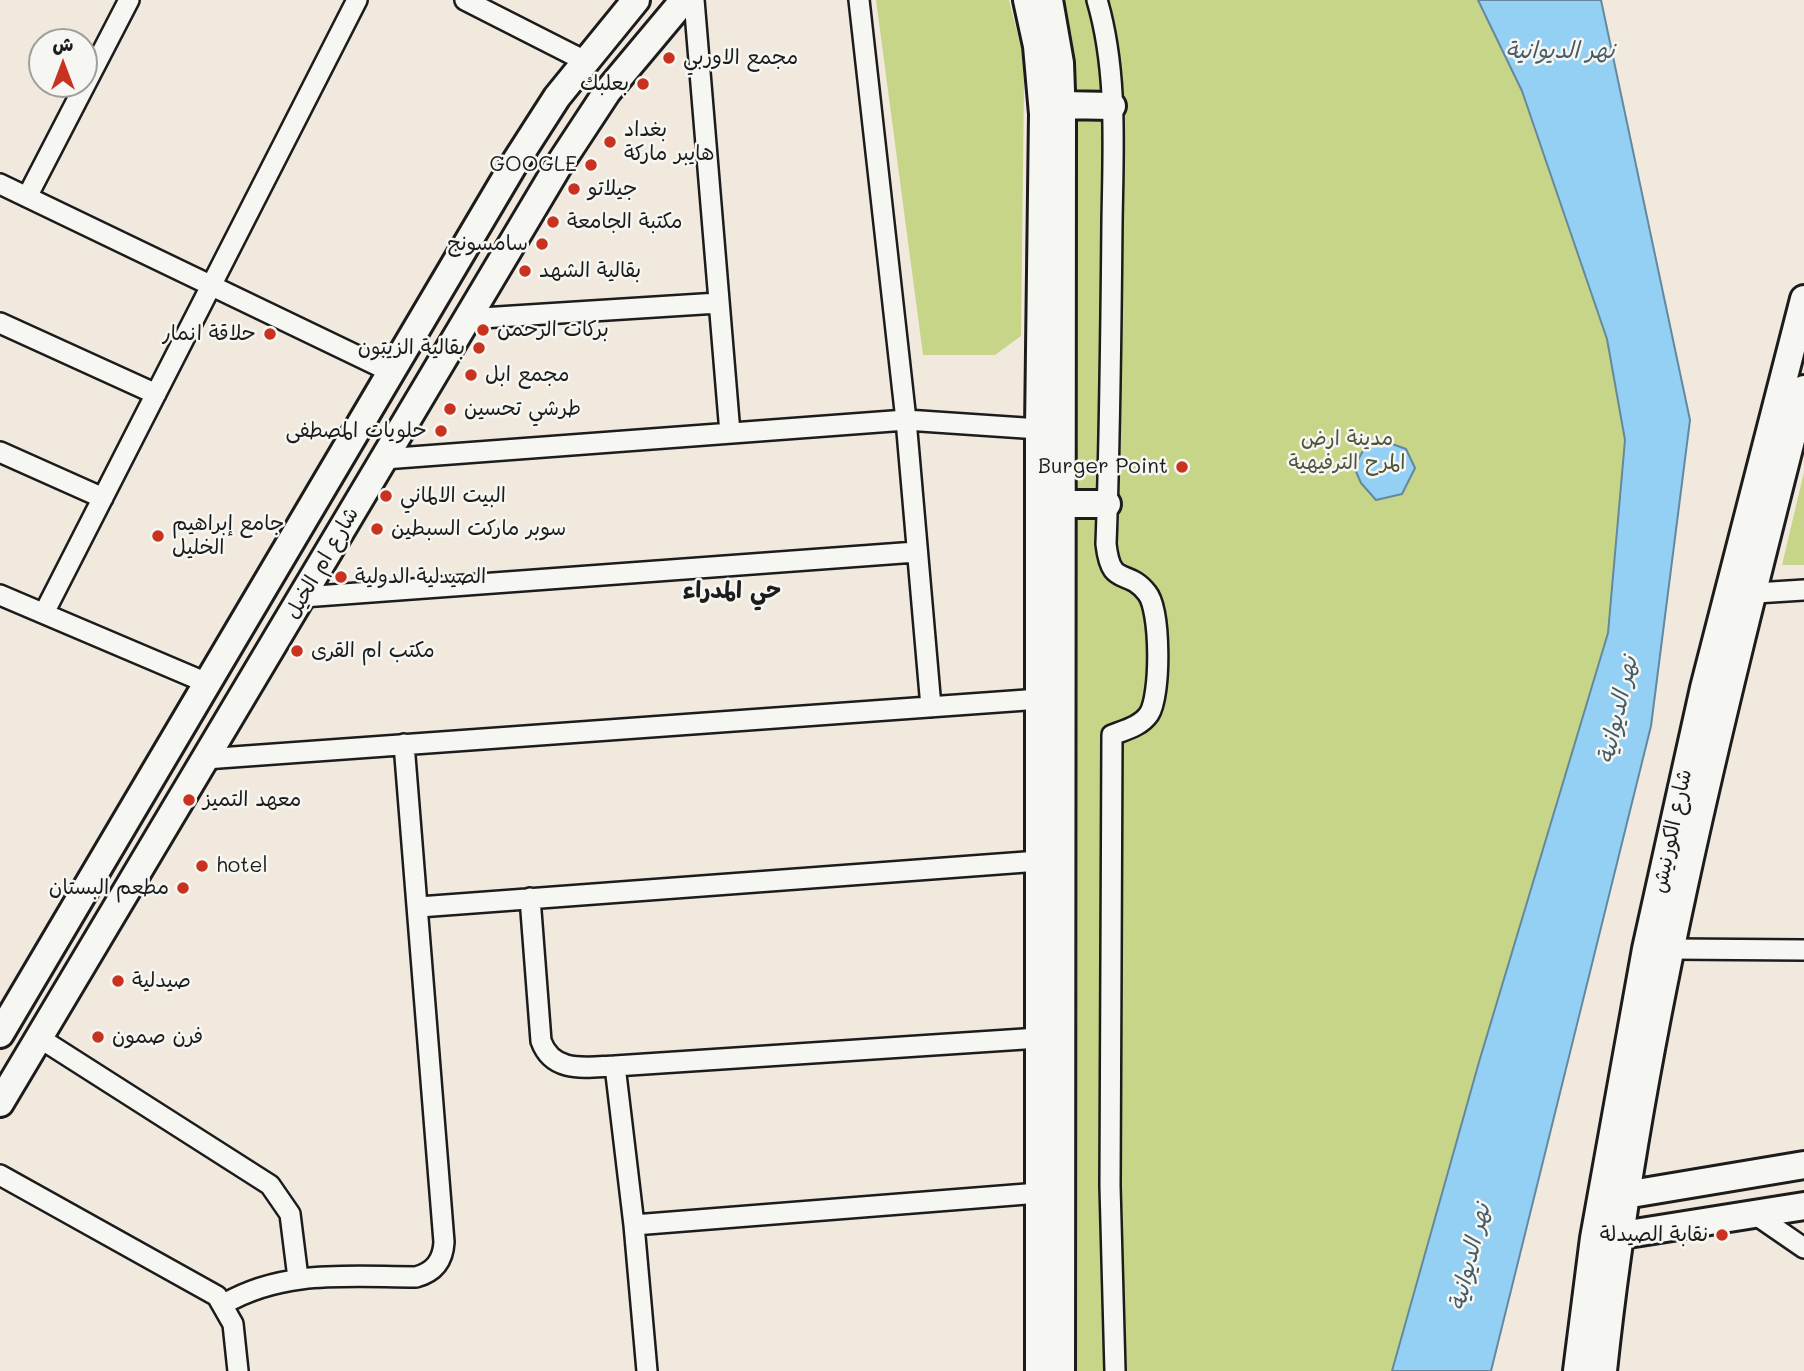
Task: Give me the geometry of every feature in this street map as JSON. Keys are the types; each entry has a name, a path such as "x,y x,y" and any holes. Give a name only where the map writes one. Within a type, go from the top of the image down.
{"main road":[{"name":"شارع ام الخيل","path":"3,1023 514,164 557,97 636,0"},
{"name":"شارع ام الخيل","path":"0,1103 466,320 594,111 684,0"},
{"path":"1027,0 1038,58 1043,114 1039,429 1039,1371"},
{"path":"1049,0 1060,63 1062,105 1060,1371"},
{"path":"1062,105 1112,106"},
{"name":"شارع الكورنيش","path":"1614,1194 1672,949 1710,763 1740,594 1804,299"},
{"name":"شارع الكورنيش","path":"1577,1371 1614,1194 1646,949 1704,688 1740,594 1804,389"},
{"path":"1060,504 1107,504"},
{"path":"1614,1194 1804,1165"},
{"path":"1606,1238 1804,1206"},
{"name":"شارع الكورنيش","path":"1603,1371 1606,1238"}],"street":[{"path":"27,197 129,0"},
{"path":"44,614 357,0"},
{"path":"465,0 585,61"},
{"path":"694,0 730,433"},
{"path":"859,0 906,420 931,707"},
{"path":"1097,0 1104,24 1112,106 1108,565 1119,576 1135,582 1147,593 1155,607 1157,625 1155,698 1149,714 1134,727 1112,735 1110,1186 1115,1371"},
{"path":"0,184 391,372"},
{"path":"466,320 718,303"},
{"path":"0,323 156,394"},
{"path":"384,459 906,420 1039,429"},
{"path":"0,452 103,498"},
{"path":"303,597 916,552"},
{"path":"1740,594 1804,590"},
{"path":"2,601 44,614 207,683"},
{"path":"205,759 1040,699"},
{"path":"224,1304 257,1288 298,1278 416,1277 431,1271 441,1258 444,1242 404,744"},
{"path":"419,907 1040,861"},
{"path":"530,898 540,1032 544,1049 555,1062 572,1068 1039,1038"},
{"path":"1672,949 1804,950"},
{"path":"38,1037 270,1185 290,1214 298,1278"},
{"path":"615,1066 634,1225 647,1371"},
{"path":"0,1175 208,1289 224,1304 233,1324 238,1371"},
{"path":"634,1225 1039,1193"},
{"path":"1756,1215 1804,1248"}],"green space":[{"path":"876,0 1009,0 1022,51 1024,83 1021,336 995,355 923,355"},
{"name":"مدينة ارض المرح الترفيهية","path":"1061,0 1479,0 1522,91 1607,339 1625,440 1608,633 1392,1371 1072,1371 1071,514 1075,69"},
{"path":"1804,472 1804,565 1782,565"}],"water":[{"name":"نهر الديوانية","path":"1478,0 1601,0 1690,420 1651,726 1491,1371 1392,1371 1479,1062 1608,633 1625,440 1607,339 1522,91"},
{"path":"1384,441 1406,449 1415,468 1402,494 1376,500 1361,483 1354,467 1364,449"}],"place":[{"name":"مجمع الاوربي","path":"669,58"},
{"name":"بعلبك","path":"643,84"},
{"name":"بغداد هايبر ماركة","path":"610,142"},
{"name":"GOOGLE","path":"591,165"},
{"name":"جيلاتو","path":"574,189"},
{"name":"مكتبة الجامعة","path":"553,222"},
{"name":"سامسونج","path":"542,244"},
{"name":"بقالية الشهد","path":"525,271"},
{"name":"بركات الرحمن","path":"483,330"},
{"name":"حلاقة انمار","path":"270,334"},
{"name":"بقالية الزيتون","path":"479,348"},
{"name":"مجمع ابل","path":"471,375"},
{"name":"طرشي تحسين","path":"450,409"},
{"name":"حلويات المصطفى","path":"441,431"},
{"name":"Burger Point","path":"1182,467"},
{"name":"البيت الالماني","path":"386,496"},
{"name":"سوبر ماركت السبطين","path":"377,529"},
{"name":"جامع إبراهيم الخليل","path":"158,536"},
{"name":"الصيدلية الدولية","path":"341,577"},
{"name":"مكتب ام القرى","path":"297,651"},
{"name":"معهد التميز","path":"189,800"},
{"name":"hotel","path":"202,866"},
{"name":"مطعم البستان","path":"183,888"},
{"name":"صيدلية","path":"118,981"},
{"name":"فرن صمون","path":"98,1037"},
{"name":"نقابة الصيدلة","path":"1722,1235"}],"district":[{"name":"حي المدراء","path":"732,591"}]}
